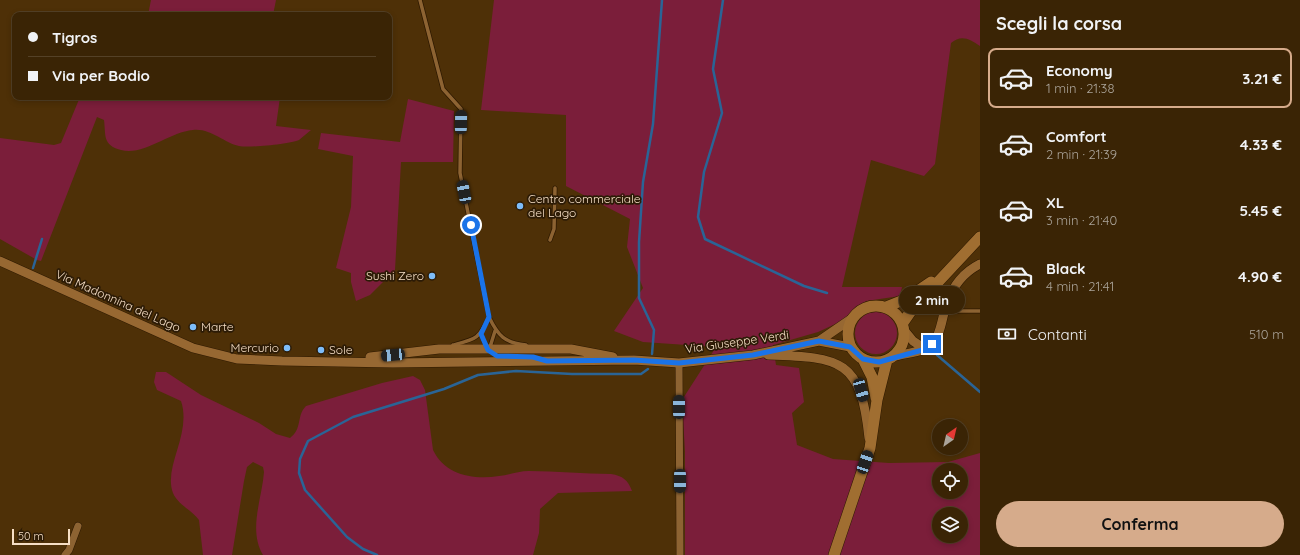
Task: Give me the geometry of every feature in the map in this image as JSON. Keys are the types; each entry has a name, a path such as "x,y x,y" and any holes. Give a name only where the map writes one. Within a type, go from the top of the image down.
{"main road":[{"path":"834,555 870,448 877,400 889,358 902,345 903,327 910,311 980,237"},
{"name":"Via Madonnina del Lago","path":"0,261 193,348 237,359 323,362"},
{"path":"863,359 871,362 926,349 937,338 944,311 956,285 968,272 980,264"},
{"path":"886,308 906,299 945,273"},
{"path":"877,400 872,377 863,359 850,347 848,328 851,319 856,313 867,307 878,305 893,311 912,341 926,349"},
{"name":"Via Giuseppe Verdi","path":"323,362 634,360 679,363 753,355 819,341 851,319"},
{"name":"Via Giuseppe Verdi","path":"819,341 850,347"},
{"name":"Via Giuseppe Verdi","path":"323,362 439,349 571,349 634,360"},
{"name":"Via Giuseppe Verdi","path":"437,362 482,356 488,350"},
{"name":"Via Giuseppe Verdi","path":"488,350 497,356 533,357 547,361"},
{"path":"753,355 811,356 832,361 851,374 861,390 866,410 870,448"}],"street":[{"path":"679,363 680,555"},
{"path":"65,555 69,550 78,526"}],"lane":[{"path":"420,0 443,89 461,109 460,173 489,317 496,331 511,344 571,349"},
{"path":"550,240 554,229 555,188"},
{"path":"944,311 980,311"},
{"path":"439,349 470,341 481,334 489,317"},
{"path":"481,334 488,350 492,345 496,331"}],"shaded area":[{"path":"151,0 276,0 274,12 149,12"},
{"path":"494,0 980,0 980,46 966,38 955,40 951,43 935,164 924,176 871,160 842,287 902,287 900,296 866,301 856,308 844,320 818,332 773,345 776,365 799,368 804,402 792,413 797,445 833,459 889,463 948,462 980,453 980,555 685,555 685,452 682,400 716,347 643,342 614,331 643,288 627,247 630,219 566,186 566,115 481,110"},
{"path":"408,99 454,111 453,162 401,162 395,270 370,295 356,301 351,282 351,273 336,268 351,207 353,156 318,149 321,133 400,142"},
{"path":"79,100 280,100 276,126 311,130 299,140 288,143 239,146 212,133 193,130 175,135 139,150 130,151 115,148 108,142 105,135 104,120 97,117 41,261 0,239 0,138 54,145 61,143"},
{"path":"872,312 880,312 888,315 894,321 897,333 894,345 888,351 880,354 872,354 864,351 858,345 855,337 855,329 858,321 864,315"},
{"path":"156,372 166,372 201,395 259,423 276,434 290,438 297,430 301,414 306,406 382,383 413,376 420,380 425,390 433,450 438,458 452,470 461,474 479,477 499,476 529,471 611,474 624,479 629,484 632,491 558,493 540,509 539,533 533,555 263,555 259,545 256,525 264,472 263,467 253,462 247,467 232,555 203,555 199,520 175,497 171,483 174,461 183,426 181,401 157,390 154,382"}],"waterway":[{"path":"652,354 654,330 639,298 639,242 643,182 653,124 662,0"},
{"path":"723,0 713,69 722,113 704,172 698,217 705,239 804,286 827,293"},
{"path":"33,268 42,239"},
{"path":"937,355 980,392"},
{"path":"377,555 363,549 347,537 305,490 299,473 300,459 308,441 353,417 444,389 478,375 516,371 572,374 641,374 648,369"}],"place":[{"name":"Centro commerciale del Lago","path":"520,206"},
{"name":"Sushi Zero","path":"432,276"},
{"name":"Marte","path":"193,327"},
{"name":"Mercurio","path":"287,348"},
{"name":"Sole","path":"321,350"}],"route":[{"path":"471,225 489,317 481,334 488,350 497,356 533,357 547,361 634,360 679,363 753,355 819,341 850,347 863,359 871,362 879,362 892,357 926,349 932,344"}]}
